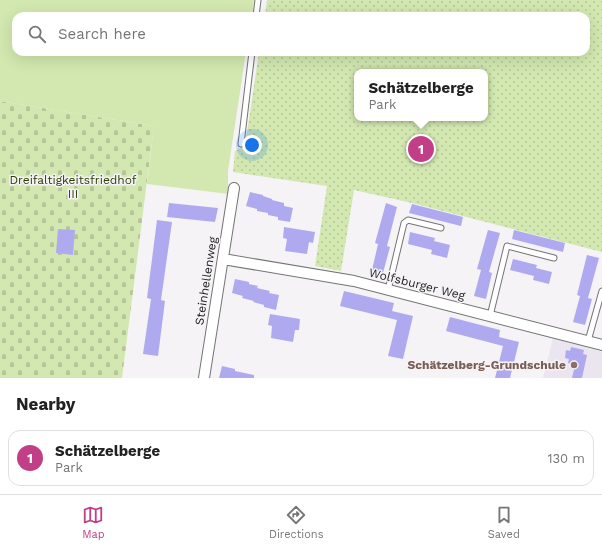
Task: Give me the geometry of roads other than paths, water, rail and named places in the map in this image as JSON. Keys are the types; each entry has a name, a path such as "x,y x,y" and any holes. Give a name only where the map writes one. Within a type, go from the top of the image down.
{"street":[{"name":"Steinhellenweg","path":"204,378 234,188"},
{"name":"Wolfsburger Weg","path":"223,259 322,275 388,290 602,345"}],"lane":[{"path":"256,12 258,0"},
{"path":"241,144 252,56"},
{"path":"388,290 404,223 408,220 441,228"},
{"path":"490,316 507,246 554,258"},
{"path":"588,341 602,291"}],"place":[{"name":"Schätzelberge","path":"421,149"},
{"name":"Schätzelberg-Grundschule","path":"574,365"}],"park label":[{"name":"Dreifaltigkeitsfriedhof III","path":"73,187"}]}
